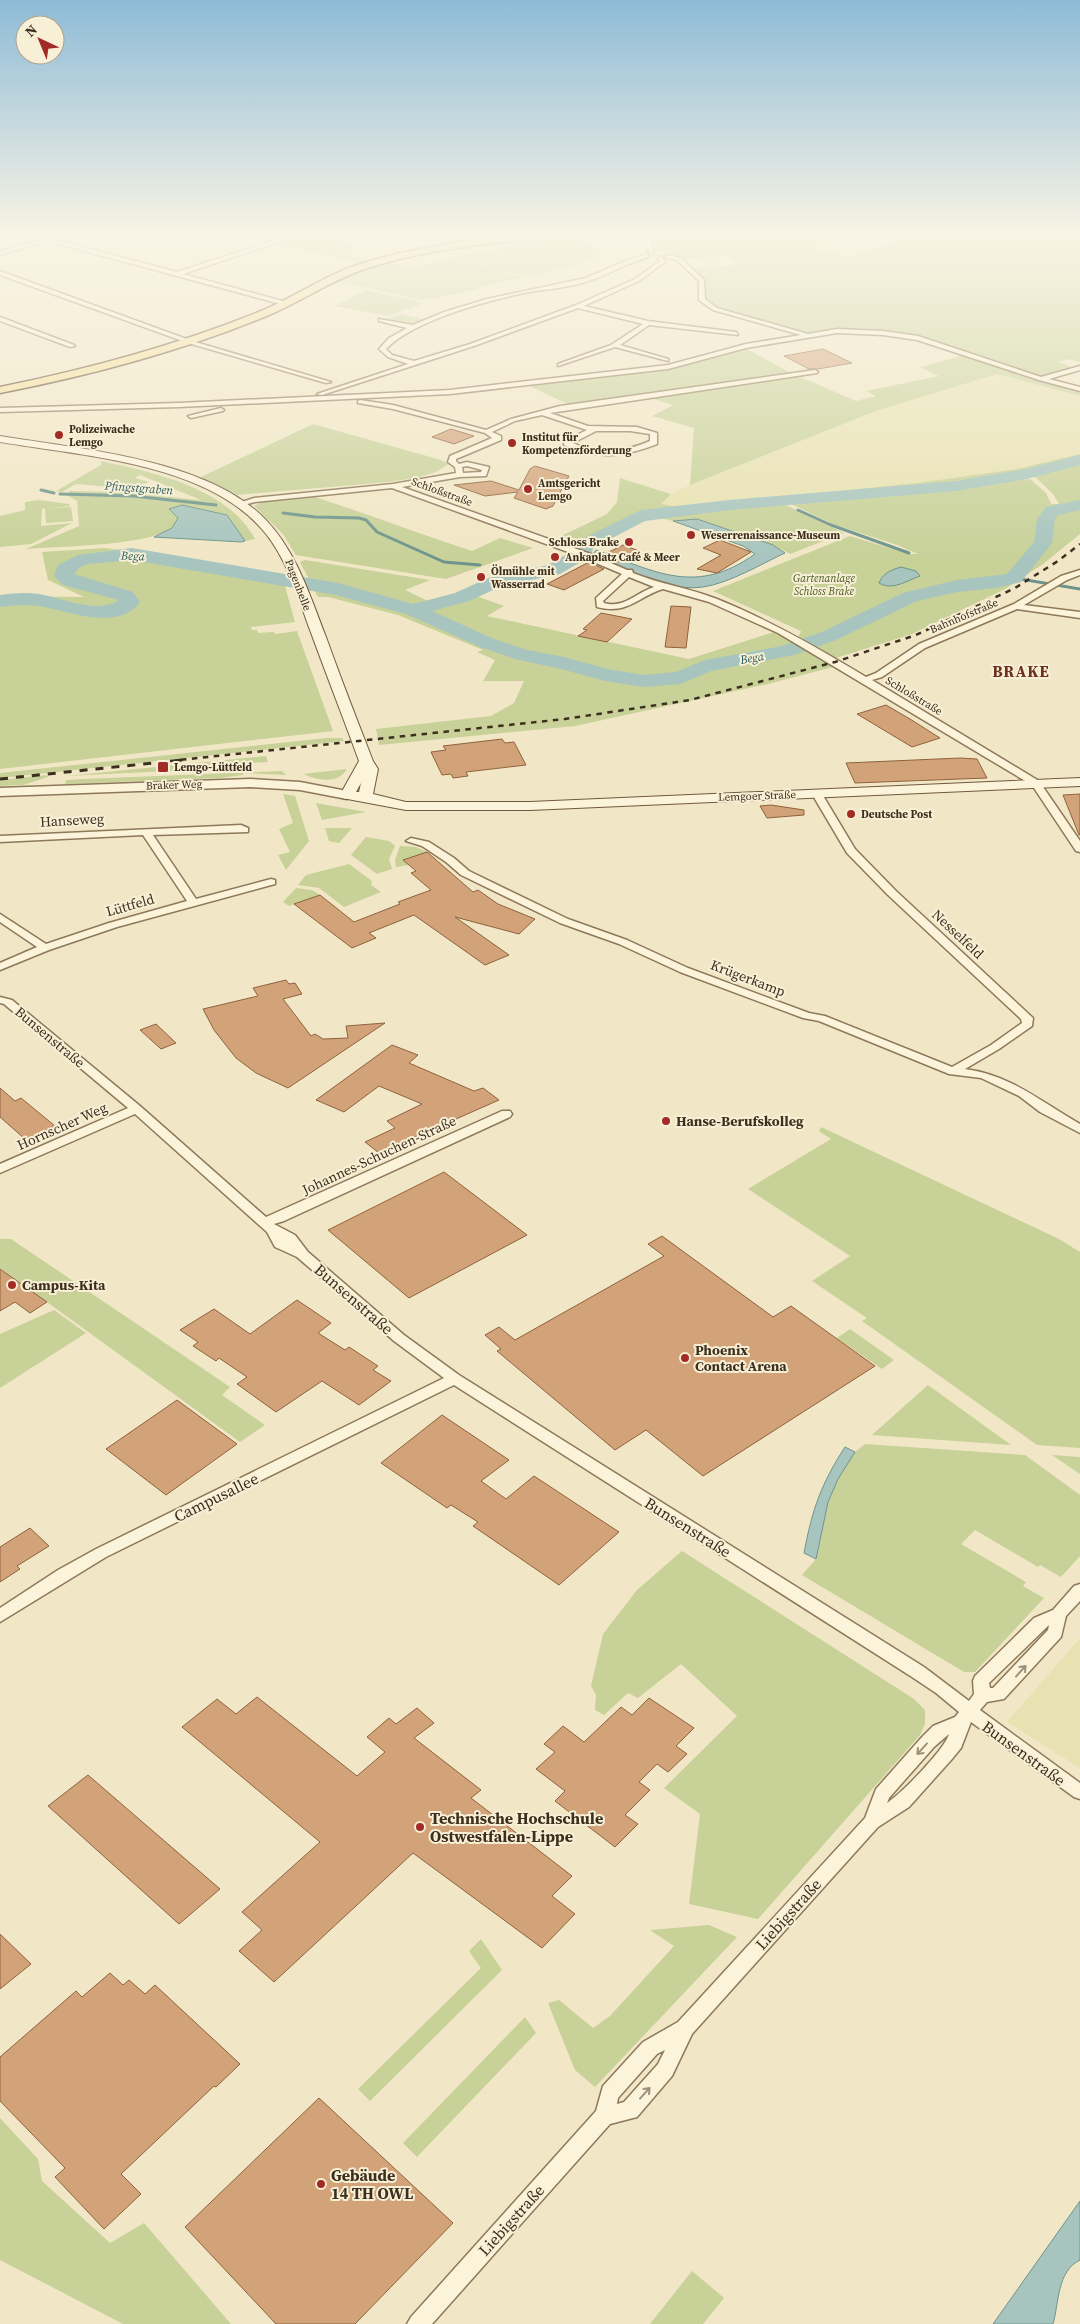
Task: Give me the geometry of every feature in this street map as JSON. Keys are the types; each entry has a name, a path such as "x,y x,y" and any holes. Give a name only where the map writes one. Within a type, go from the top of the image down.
{"main road":[{"path":"0,390 111,366 194,340"},
{"name":"Pagenhelle","path":"0,439 131,462 189,478 240,504 260,521 277,540 292,566 366,761 371,769 365,798"},
{"path":"347,795 366,761"},
{"name":"Lemgoer Straße","path":"347,795 406,806 530,806 1080,782"}],"street":[{"path":"57,340 72,346"},
{"path":"186,340 260,364 328,382"},
{"path":"390,340 382,349 390,356 416,364"},
{"path":"311,398 482,340"},
{"path":"560,365 614,345 621,340"},
{"path":"0,410 431,393 668,367 746,346 778,340"},
{"path":"925,340 1041,380 1080,389"},
{"path":"614,345 666,360"},
{"path":"1041,380 1080,368"},
{"path":"487,432 513,420 542,412 815,372"},
{"path":"191,416 212,410 357,402 393,408 487,432 498,438 453,458 452,462 458,466 460,475"},
{"path":"542,412 595,430 626,427 644,430 653,433 654,442 632,452 609,456 578,449 567,444 595,430"},
{"path":"394,486 460,475 483,474 486,469 467,464 458,466"},
{"name":"Schloßstraße","path":"240,504 263,499 394,486 585,555 662,588 712,600 779,631 817,652 1036,783"},
{"path":"1017,606 1064,578 1080,572"},
{"path":"628,573 599,600 600,605 609,608 623,607 652,590 662,588"},
{"name":"Bahnhofstraße","path":"865,680 879,675 922,646 1017,606 1080,615"},
{"name":"Braker Weg","path":"0,792 250,783 300,786 347,795"},
{"path":"1036,783 1080,849"},
{"name":"Nesselfeld","path":"818,794 851,851 892,894 1027,1018 1028,1024 995,1047 953,1072"},
{"name":"Hanseweg","path":"0,839 241,828 244,830"},
{"path":"146,832 193,902"},
{"name":"Krügerkamp","path":"411,841 425,844 450,860 465,873 564,921 623,942 684,970 807,1016 821,1018 953,1072 984,1075 1022,1093 1044,1109 1080,1129"},
{"name":"Lüttfeld","path":"0,967 45,948 113,925 271,882"},
{"path":"0,917 45,948"},
{"name":"Bunsenstraße","path":"0,990 6,995 4,1001 136,1109 268,1226 274,1239 279,1244 288,1250 302,1254 399,1338 454,1378 918,1672 942,1688 965,1717 1080,1792"},
{"name":"Hornscher Weg","path":"0,1169 136,1109"},
{"name":"Johannes-Schuchen-Straße","path":"268,1226 279,1218 506,1114"},
{"name":"Campusallee","path":"0,1616 64,1574 101,1553 438,1388 454,1378"},
{"name":"Liebigstraße","path":"418,2324 604,2116 610,2093 650,2048 684,2028 872,1822 903,1802 955,1744 965,1717 982,1696 998,1694 1055,1633 1059,1614 1080,1590"},
{"name":"Liebigstraße","path":"604,2116 630,2110 665,2070 684,2028"}],"shaded area":[{"path":"997,374 1080,396 1080,454 1017,469 917,483 680,507 661,504 671,494 690,485 876,411"},
{"path":"1080,1638 1080,1768 1007,1722"}],"green space":[{"path":"928,340 1080,340 1080,362 1069,359 1058,362 1074,368 1044,377"},
{"path":"745,348 789,372 856,401 876,396 866,391 939,376 920,367 966,355 1040,381 1080,390 1080,396 997,374 876,411 690,485 694,428 652,416 673,405 640,395 570,405 527,385 671,368"},
{"path":"313,424 441,460 449,464 436,472 420,477 388,482 237,495 201,477"},
{"path":"1080,454 1080,459 955,485 728,504 667,513 668,515 780,502 844,533 790,554 773,545 697,519 673,521 639,513 572,548 553,540 607,514 617,502 620,478 671,494 661,504 680,507 917,483 1017,469"},
{"path":"101,461 165,477 208,495 227,507 243,521 255,539 241,542 245,541 227,515 182,505 175,524 158,535 122,542 26,549 79,526 77,501 68,496 69,491 116,492 201,500 140,475 135,478 149,482 138,486 147,490 76,484 62,492 56,491 101,465"},
{"name":"Gartenanlage Schloss Brake","path":"1080,462 1080,534 1043,564 1005,589 912,634 836,658 798,638 801,631 713,591 850,536 909,554 918,554 833,524 787,502 1030,479 1046,493 1051,504 1059,504 1053,494 1032,474"},
{"path":"315,497 472,551 500,538 533,548 446,579 296,555 283,534 254,506 264,501"},
{"path":"39,500 69,504 70,506 48,508 71,507 73,521 46,523 45,508 42,509 41,526 72,523 31,544 0,547 0,516 25,510 25,502"},
{"path":"104,548 121,550 128,557 284,583 295,622 251,627 252,630 257,630 258,633 274,632 275,634 297,631 333,731 0,769 0,596 84,597 48,580 42,552"},
{"path":"305,560 430,580 405,590 432,603 465,592 504,606 487,616 689,659 774,632 810,651 833,667 768,684 575,726 379,745 376,729 491,716 514,703 524,681 483,681 495,660 477,652 483,650 398,615 328,597 318,597 300,562"},
{"path":"327,738 342,738 344,741 0,778 0,773"},
{"path":"266,756 268,762 205,765 209,769 66,776"},
{"path":"347,769 338,777 327,780 303,774"},
{"path":"282,771 286,775 244,773 243,775 220,778 65,784 66,780"},
{"path":"47,775 48,777 23,785 0,786 0,780"},
{"path":"283,794 295,796 309,841 286,870 278,855 290,852 279,829 293,823"},
{"path":"316,803 366,812 322,820"},
{"path":"325,828 352,828 339,843 329,841"},
{"path":"366,837 389,841 395,846 389,859 392,869 377,874 351,855"},
{"path":"400,846 416,847 427,852 403,860 409,865 396,867 395,860"},
{"path":"349,864 372,881 371,885 381,892 344,907 319,888 298,885 306,875"},
{"path":"296,888 312,890 320,895 289,906 283,902"},
{"path":"821,1127 1059,1239 1080,1252 1080,1448 1037,1445 862,1321 867,1318 812,1281 850,1256 748,1189 831,1139 819,1131"},
{"path":"0,1239 11,1239 230,1387 222,1395 265,1425 240,1442 0,1268"},
{"path":"54,1310 86,1333 0,1388 0,1334"},
{"path":"850,1329 894,1360 882,1369 837,1338"},
{"path":"928,1385 1011,1445 872,1435"},
{"path":"865,1444 1025,1455 1080,1495 1080,1556 1061,1577 1040,1565 1038,1567 975,1530 961,1544 1026,1582 1023,1586 1044,1598 975,1672 964,1672 802,1575 816,1559 828,1502 838,1479 855,1452"},
{"path":"1052,1455 1080,1457 1080,1474"},
{"path":"682,1551 914,1699 925,1710 925,1724 920,1735 758,1919 689,1904 700,1814 664,1788 737,1716 681,1664 638,1698 628,1693 604,1715 595,1710 596,1695 591,1686 603,1634 637,1590"},
{"path":"709,1925 737,1937 595,2087 575,2070 548,2003 559,2000 593,2028 610,2016 674,1946 650,1930"},
{"path":"481,1939 502,1970 370,2101 358,2089 481,1968 469,1951"},
{"path":"525,2017 536,2033 417,2157 403,2143"},
{"path":"0,2118 38,2159 42,2181 110,2243 144,2223 231,2324 123,2324 0,2260"},
{"path":"692,2271 724,2298 703,2324 650,2324"}],"water":[{"path":"182,505 227,515 245,541 154,537 172,528 178,518 169,509"},
{"path":"697,519 773,545 785,553 724,582 689,588 660,583 592,555 596,550 657,572 695,577 714,574 734,567 755,554 743,546 673,521"},
{"path":"901,567 916,571 920,576 894,586 879,583 888,572"},
{"path":"845,1447 855,1452 838,1479 828,1502 816,1559 804,1553 810,1524 818,1498"},
{"path":"1080,2201 1080,2260 1072,2265 1063,2280 1053,2324 993,2324"}],"building":[{"path":"823,349 852,363 809,369 784,356"},
{"path":"451,429 474,436 454,444 432,437"},
{"name":"Amtsgericht Lemgo","path":"535,466 569,476 553,506 546,509 514,498 518,492 485,496 454,485 491,481 519,490 530,469"},
{"path":"720,540 751,552 717,573 697,569 721,555 703,548"},
{"path":"623,545 639,551 616,563 601,556"},
{"path":"589,562 604,569 564,590 547,584"},
{"path":"671,606 691,607 686,648 665,647"},
{"path":"601,613 632,619 607,642 578,636 587,630 583,629"},
{"path":"886,705 940,738 912,747 857,714"},
{"path":"502,739 505,743 514,742 526,765 466,772 468,776 453,778 451,774 442,775 431,752 446,750 443,746"},
{"path":"960,758 977,759 987,778 855,783 846,763"},
{"path":"1080,794 1080,835 1079,835 1063,795"},
{"path":"771,805 804,810 804,815 767,818 760,806"},
{"path":"427,852 473,892 478,890 498,904 535,919 519,934 455,917 509,955 485,965 414,915 369,933 376,938 352,948 294,904 320,895 354,922 400,904 398,902 431,890 411,873 416,871 403,860"},
{"path":"286,980 289,984 295,983 302,994 283,999 311,1036 315,1034 323,1039 348,1038 346,1026 385,1023 288,1088 256,1073 236,1058 214,1030 203,1009 258,996 253,988"},
{"path":"156,1024 176,1043 161,1049 140,1030"},
{"path":"392,1045 418,1055 409,1063 474,1091 483,1088 499,1100 379,1153 365,1142 395,1128 387,1121 422,1104 379,1086 344,1112 316,1100"},
{"path":"0,1088 15,1101 21,1098 55,1126 26,1140 0,1117"},
{"path":"444,1172 527,1235 409,1298 328,1230"},
{"name":"Phoenix Contact Arena","path":"662,1236 773,1317 791,1306 875,1366 703,1476 646,1430 615,1450 497,1351 501,1349 485,1335 499,1327 515,1340 664,1256 648,1244"},
{"name":"Campus-Kita","path":"0,1269 47,1302 30,1313 15,1302 0,1311"},
{"path":"297,1300 331,1323 318,1333 345,1350 349,1347 378,1366 373,1370 391,1381 359,1405 322,1381 276,1412 237,1384 247,1377 219,1358 216,1361 193,1346 198,1342 180,1330 214,1309 250,1334"},
{"path":"177,1400 237,1444 166,1495 106,1449"},
{"path":"442,1415 509,1460 481,1481 506,1499 534,1476 619,1532 559,1585 473,1526 478,1522 451,1505 447,1508 381,1463"},
{"path":"30,1528 49,1546 17,1566 20,1569 0,1582 0,1547"},
{"path":"257,1697 357,1776 385,1752 367,1737 389,1718 396,1724 417,1708 434,1723 414,1738 481,1790 471,1798 572,1876 552,1896 575,1914 542,1948 413,1853 274,1982 239,1951 262,1930 242,1912 320,1842 182,1727 217,1699 236,1714"},
{"path":"649,1698 694,1728 676,1746 687,1754 668,1772 657,1764 639,1782 650,1790 625,1815 638,1824 615,1847 555,1801 565,1791 536,1769 555,1752 544,1744 563,1726 584,1742 621,1707 632,1715"},
{"path":"88,1775 220,1889 179,1924 48,1806"},
{"path":"0,1934 31,1964 0,1989"},
{"path":"110,1973 123,1985 129,1980 145,1994 155,1985 240,2064 121,2174 141,2194 104,2229 55,2177 65,2168 0,2101 0,2057 76,1991 82,1997"},
{"name":"Gebäude 14 TH OWL","path":"319,2098 453,2223 355,2324 276,2324 185,2227"}],"waterway":[{"name":"Bega","path":"413,610 462,597 495,582 553,570 584,552 583,546 641,516 729,505 956,486 1027,474 1080,460"},
{"name":"Pfingstgraben","path":"41,490 54,493"},
{"name":"Pfingstgraben","path":"60,494 133,496 216,505"},
{"name":"Bega","path":"413,610 487,643 522,655 564,663 605,675 644,681 680,678 705,666 787,651 829,636 910,597 957,586 1014,578 1043,543 1046,519 1052,511 1080,505"},
{"path":"798,510 831,525 909,553"},
{"name":"Pfingstgraben","path":"283,513 315,517 359,518 366,520 377,532 444,562 480,565"},
{"name":"Bega","path":"0,601 34,599 98,612 121,608 130,602 126,596 70,581 64,576 65,569 85,559 132,554 338,589 413,610"},
{"name":"Pfingstgraben","path":"494,569 517,576"},
{"path":"1014,578 1080,589"}],"railway":[{"path":"170,761 565,719 690,700 835,662 916,635 1015,588 1058,561 1080,544"},
{"path":"0,779 182,760"}],"place":[{"name":"Polizeiwache Lemgo","path":"59,435"},
{"name":"Institut für Kompetenzförderung","path":"512,443"},
{"name":"Amtsgericht Lemgo","path":"528,489"},
{"name":"Weserrenaissance-Museum","path":"691,535"},
{"name":"Schloss Brake","path":"629,542"},
{"name":"Ankaplatz Café & Meer","path":"555,557"},
{"name":"Ölmühle mit Wasserrad","path":"481,577"},
{"name":"Lemgo-Lüttfeld","path":"163,767"},
{"name":"Deutsche Post","path":"851,814"},
{"name":"Hanse-Berufskolleg","path":"666,1121"},
{"name":"Campus-Kita","path":"12,1285"},
{"name":"Phoenix Contact Arena","path":"685,1358"},
{"name":"Technische Hochschule Ostwestfalen-Lippe","path":"420,1827"},
{"name":"Gebäude 14 TH OWL","path":"321,2184"}],"district":[{"name":"BRAKE","path":"1021,671"}]}
